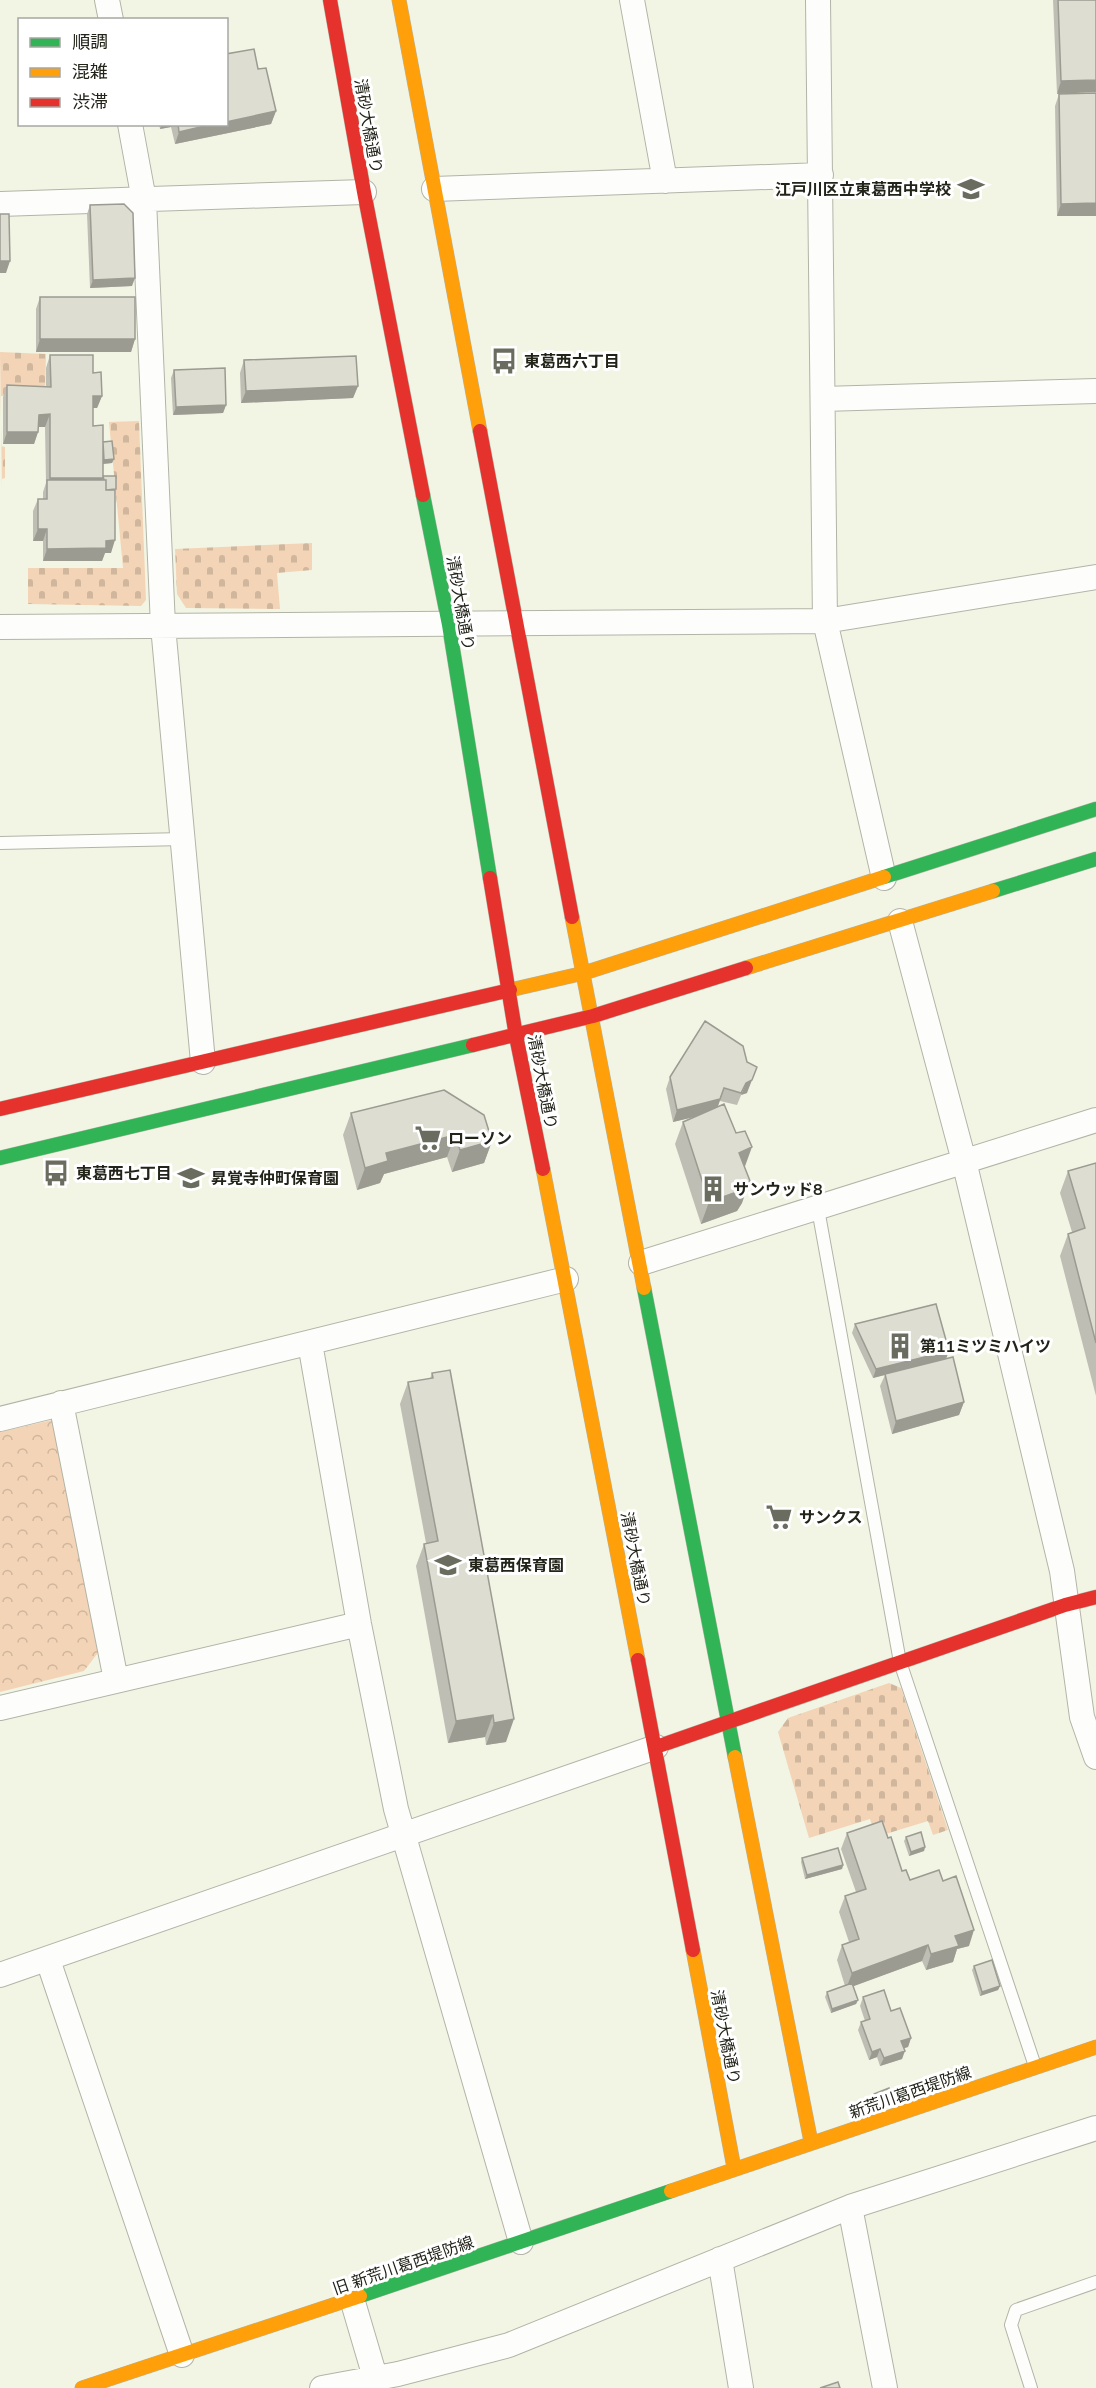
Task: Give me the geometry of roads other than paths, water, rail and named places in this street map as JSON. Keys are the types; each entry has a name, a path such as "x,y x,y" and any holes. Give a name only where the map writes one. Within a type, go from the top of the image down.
{"main road":[{"name":"清砂大橋通り","path":"330,0 364,192 449,625 516,1036 566,1279 734,2168"},
{"path":"399,0 515,624 641,1263 727,1724 811,2142"},
{"path":"0,1109 584,973 1096,809"},
{"path":"0,1158 593,1016 1096,859"},
{"path":"656,1747 1065,1605 1096,1597"},
{"name":"新荒川葛西堤防線","path":"734,2168 1096,2047"},
{"name":"旧 新荒川葛西堤防線","path":"82,2388 521,2242 734,2168"}],"street":[{"path":"107,0 111,18"},
{"path":"632,0 666,181"},
{"path":"818,0 825,621 884,878"},
{"path":"130,126 144,200 163,626 203,1062"},
{"path":"434,189 821,175"},
{"path":"0,204 364,192"},
{"path":"823,399 1096,391"},
{"path":"0,627 825,621 1096,577"},
{"path":"900,921 964,1161 1062,1571 1082,1717 1096,1757"},
{"path":"641,1263 1096,1120"},
{"path":"0,1419 566,1279"},
{"path":"310,1343 359,1624 402,1834 521,2242"},
{"path":"61,1403 116,1680"},
{"path":"0,1708 359,1624"},
{"path":"0,1975 656,1747"},
{"path":"48,1960 182,2355"},
{"path":"322,2388 391,2380 509,2345 850,2207 1096,2128"},
{"path":"850,2207 885,2388"},
{"path":"720,2259 741,2388"},
{"path":"352,2299 391,2380"}],"lane":[{"path":"0,843 184,839"},
{"path":"818,1209 900,1662 1036,2068"},
{"path":"1031,2388 1011,2325 1016,2310 1096,2282"}],"place":[{"name":"江戸川区立東葛西中学校","path":"971,189"},
{"name":"東葛西六丁目","path":"504,361"},
{"name":"ローソン","path":"428,1138"},
{"name":"東葛西七丁目","path":"56,1173"},
{"name":"昇覚寺仲町保育園","path":"191,1178"},
{"name":"サンウッド8","path":"713,1189"},
{"name":"第11ミツミハイツ","path":"900,1346"},
{"name":"サンクス","path":"779,1517"},
{"name":"東葛西保育園","path":"448,1565"}]}
